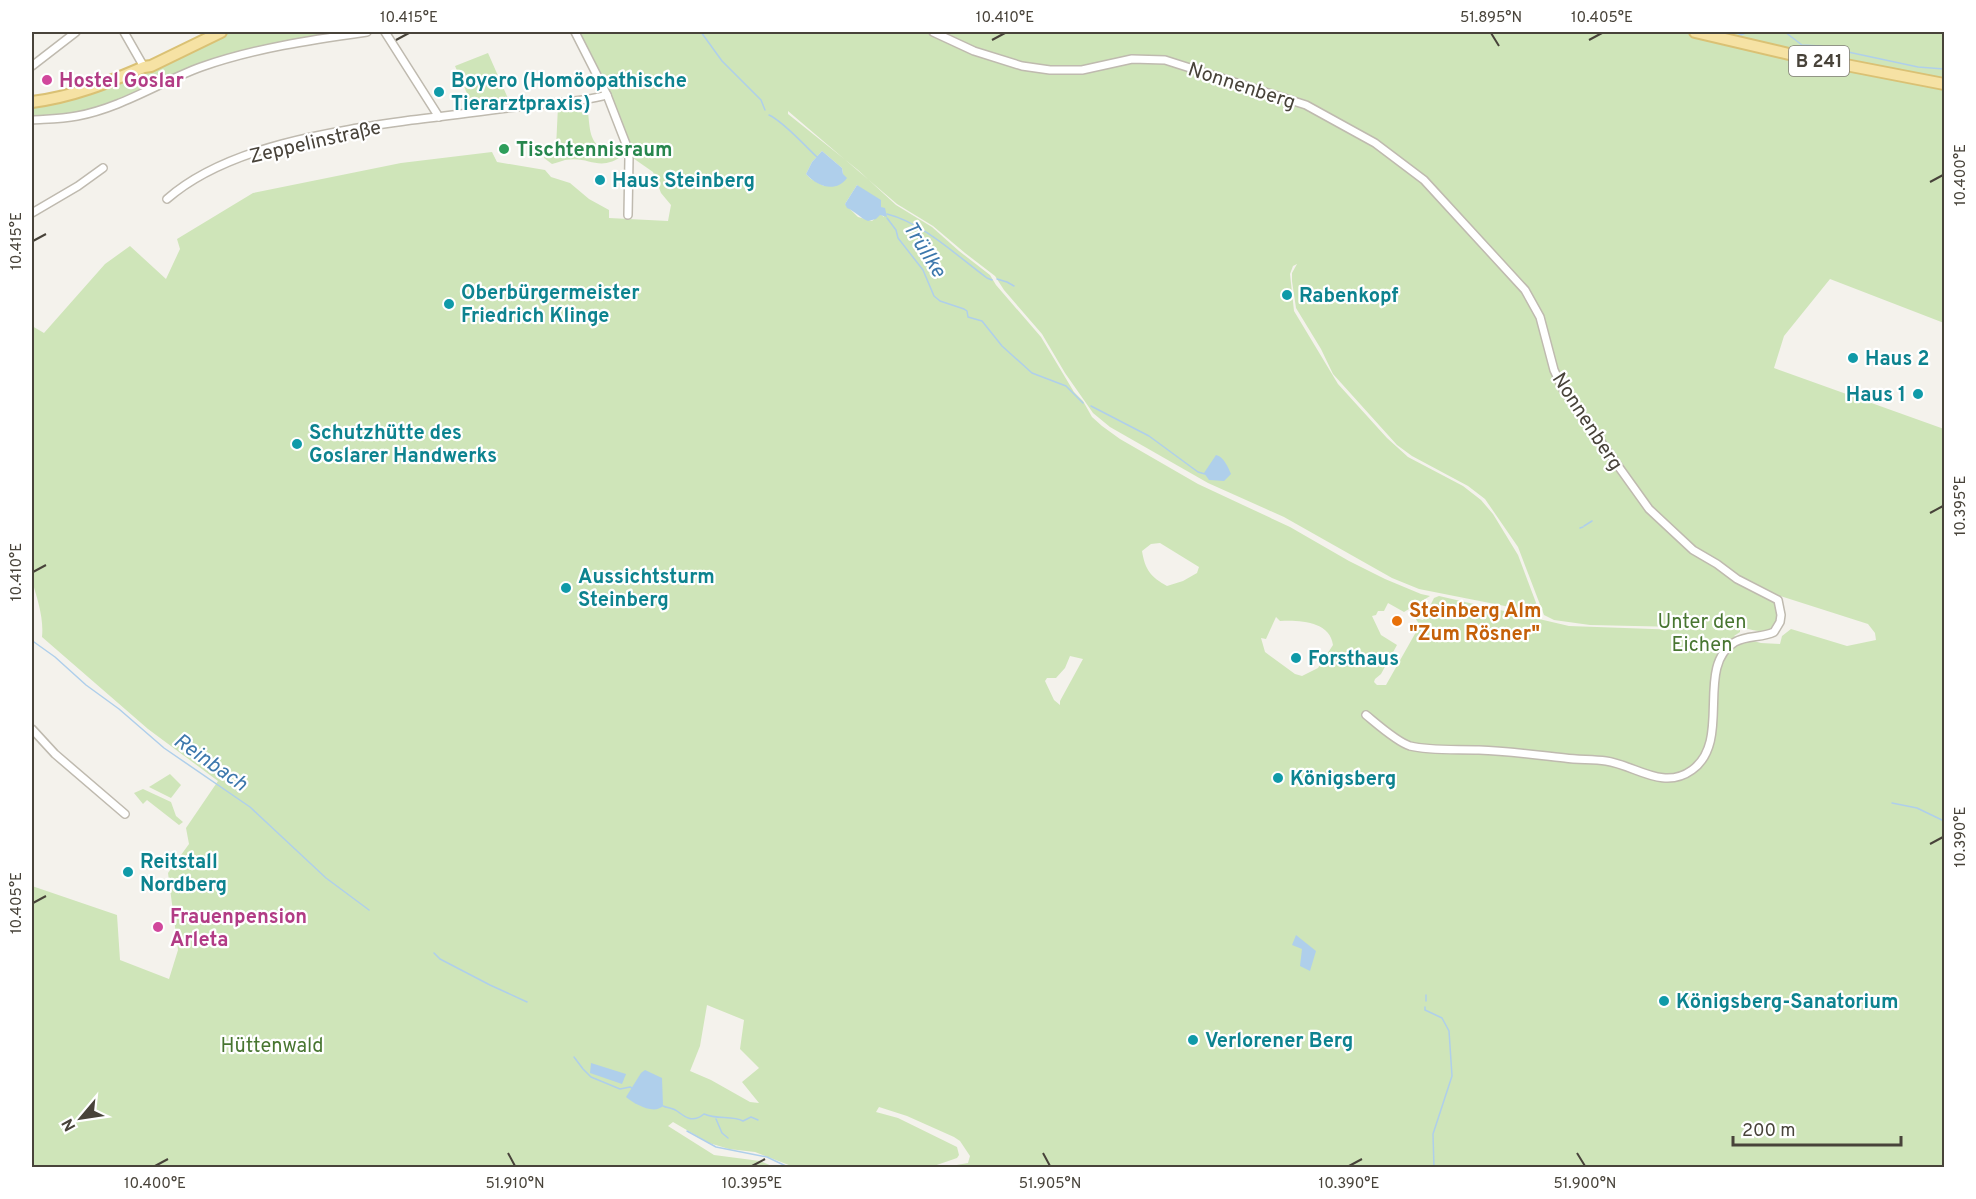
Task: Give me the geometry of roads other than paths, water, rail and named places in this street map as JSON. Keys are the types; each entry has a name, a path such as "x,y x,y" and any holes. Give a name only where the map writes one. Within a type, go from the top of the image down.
{"main road":[{"path":"32,102 94,88 220,32"},
{"name":"B 241","path":"1695,32 1789,54 1944,84"}],"street":[{"path":"32,66 76,32"},
{"path":"124,32 144,67"},
{"path":"32,120 76,116 98,111 233,56 274,46 367,32"},
{"path":"385,32 439,117"},
{"path":"575,32 607,94 629,154 628,215"},
{"name":"Nonnenberg","path":"933,32 974,51 1022,66 1050,70 1082,70 1132,58 1165,60 1306,105 1375,143 1424,180 1525,290 1540,317 1554,370 1563,389 1649,509 1693,550 1737,579 1772,596 1780,604 1780,622 1774,632 1736,641 1722,653 1716,678 1713,727 1706,753 1693,770 1673,778 1644,774 1606,761 1536,753 1410,746 1366,715"},
{"name":"Zeppelinstraße","path":"167,199 184,185 210,170 281,145 349,130 607,94"},
{"path":"32,213 78,186 102,168"},
{"path":"32,729 55,754 124,813"}],"water":[{"path":"822,151 842,168 847,178 838,186 821,185 806,174 812,162"},
{"path":"857,185 881,200 881,207 885,208 887,217 880,215 868,221 847,208 845,204"},
{"path":"1216,455 1227,465 1231,474 1224,481 1209,480 1204,473"},
{"path":"1296,935 1316,951 1310,971 1300,966 1302,949 1292,945"},
{"path":"591,1063 626,1074 622,1084 590,1073"},
{"path":"645,1070 662,1078 663,1106 659,1108 644,1108 626,1097"}],"waterway":[{"name":"Trüllke","path":"701,32 722,61 761,100 765,110"},
{"path":"1736,32 1741,35 1748,32"},
{"path":"1785,32 1802,45 1820,46 1918,67 1944,69"},
{"name":"Trüllke","path":"769,115 787,128 817,157"},
{"path":"887,214 927,232 992,280"},
{"name":"Trüllke","path":"887,218 896,230 898,238 923,270 934,296 940,301 964,309 968,317 982,321 1002,346 1032,373 1066,386 1083,403"},
{"path":"997,279 1014,286"},
{"name":"Trüllke","path":"1091,406 1149,436 1198,472 1205,474"},
{"path":"1584,526 1592,521"},
{"name":"Reinbach","path":"34,642 164,748 250,807 326,878 369,910"},
{"path":"1892,803 1917,808 1944,821"},
{"name":"Reinbach","path":"434,953 440,959 527,1002"},
{"path":"1426,995 1426,1001"},
{"path":"1425,1007 1425,1010 1442,1018 1449,1031 1452,1076 1433,1134 1434,1168"},
{"name":"Reinbach","path":"574,1057 591,1077 620,1089 632,1088"},
{"name":"Reinbach","path":"663,1106 690,1118 704,1114 743,1121 751,1117 758,1120"},
{"path":"716,1119 722,1133 728,1138"},
{"path":"687,1131 716,1147 767,1157 790,1168"}],"place":[{"name":"Hostel Goslar","path":"47,80"},
{"name":"Boyero (Homöopathische Tierarztpraxis)","path":"439,92"},
{"name":"Tischtennisraum","path":"504,149"},
{"name":"Haus Steinberg","path":"600,180"},
{"name":"Rabenkopf","path":"1287,295"},
{"name":"Oberbürgermeister Friedrich Klinge","path":"449,304"},
{"name":"Haus 2","path":"1853,358"},
{"name":"Haus 1","path":"1918,394"},
{"name":"Schutzhütte des Goslarer Handwerks","path":"297,444"},
{"name":"Aussichtsturm Steinberg","path":"566,588"},
{"name":"Steinberg Alm \"Zum Rösner\"","path":"1397,621"},
{"name":"Forsthaus","path":"1296,658"},
{"name":"Königsberg","path":"1278,778"},
{"name":"Reitstall Nordberg","path":"128,872"},
{"name":"Frauenpension Arleta","path":"158,927"},
{"name":"Königsberg-Sanatorium","path":"1664,1001"},
{"name":"Verlorener Berg","path":"1193,1040"}],"park label":[{"name":"Unter den Eichen","path":"1702,632"},
{"name":"Hüttenwald","path":"272,1045"}]}
